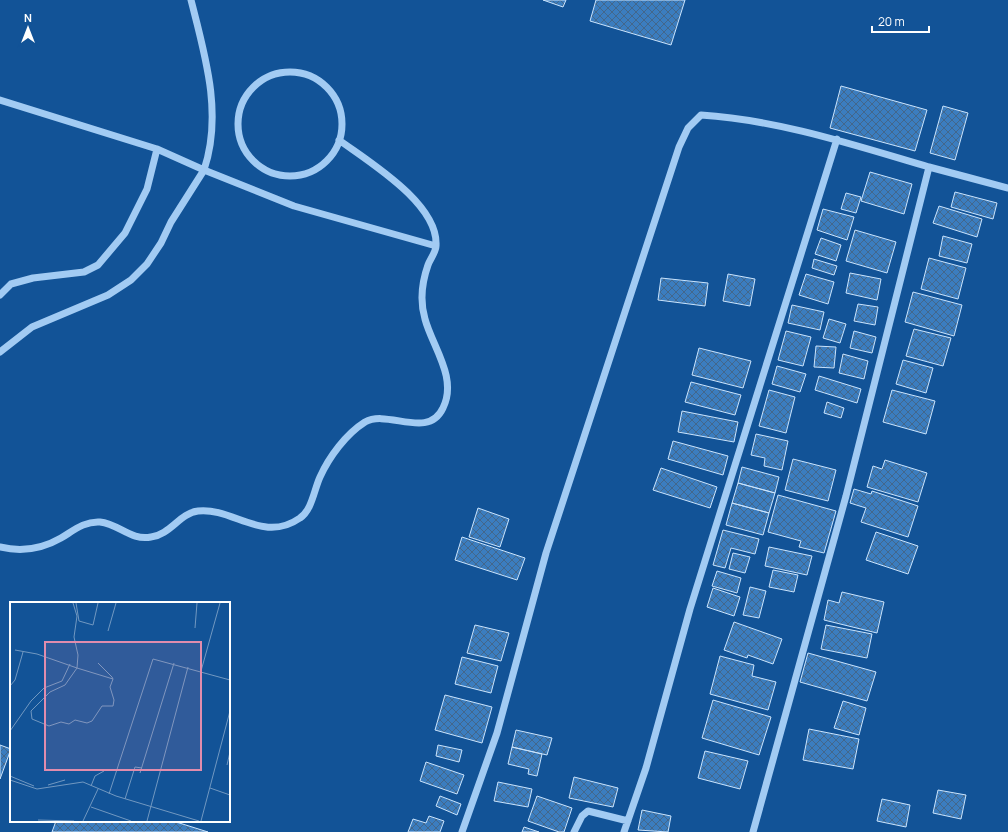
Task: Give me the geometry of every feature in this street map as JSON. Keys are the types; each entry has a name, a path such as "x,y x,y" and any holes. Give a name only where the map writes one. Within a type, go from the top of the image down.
{"street":[{"path":"0,352 32,327 108,295 130,280 147,264 204,170 208,159 212,117 211,85 191,0"},
{"path":"297,72 314,78 329,89 338,105 342,122 339,140 330,156 317,168 300,174 282,175 265,169 250,158 241,143 237,125 240,107 249,91 262,79 279,73 297,72"},
{"path":"0,100 157,148 204,170 294,206 436,246"},
{"path":"462,832 497,733 546,553 678,147 688,128 701,115 736,117 837,139 929,167 1008,188"},
{"path":"624,832 646,768 690,609 837,139"},
{"path":"0,547 26,550 39,547 62,538 73,529 86,524 100,522 137,538 153,538 165,532 180,520 196,511 210,510 249,524 272,527 288,524 301,518 307,510 321,475 337,448 360,426 370,420 383,418 409,423 419,423 436,416 443,408 447,394 445,372 439,352 424,317 422,297 428,264 436,246 432,228 417,201 401,186 339,140"},
{"path":"0,295 11,284 33,278 84,272 98,265 126,233 147,189 157,148"},
{"path":"753,832 846,496 929,167"},
{"path":"574,832 582,816 588,811 628,821"}],"building":[{"path":"543,0 566,0 563,7"},
{"path":"596,0 685,0 671,45 590,21"},
{"path":"841,86 927,110 915,151 830,128"},
{"path":"943,106 968,113 955,160 930,153"},
{"path":"870,172 912,184 904,214 861,201"},
{"path":"955,192 997,203 993,219 951,207"},
{"path":"846,193 861,197 856,213 841,209"},
{"path":"939,206 982,219 977,237 933,223"},
{"path":"823,209 854,217 847,240 817,230"},
{"path":"855,230 896,242 887,273 846,261"},
{"path":"943,236 972,244 967,263 939,256"},
{"path":"821,238 841,245 836,261 815,254"},
{"path":"929,258 966,268 958,299 921,289"},
{"path":"814,259 837,266 834,275 812,268"},
{"path":"850,273 881,279 877,300 846,293"},
{"path":"728,274 755,279 750,306 723,301"},
{"path":"806,274 834,282 828,304 799,295"},
{"path":"661,278 708,283 705,306 658,300"},
{"path":"913,292 962,305 954,336 905,322"},
{"path":"858,304 878,307 875,325 854,321"},
{"path":"792,305 824,312 820,330 788,323"},
{"path":"829,319 846,324 840,343 823,338"},
{"path":"914,329 951,338 943,366 906,356"},
{"path":"786,331 811,337 803,366 778,360"},
{"path":"854,331 876,337 872,353 850,348"},
{"path":"816,346 836,347 834,368 814,367"},
{"path":"699,348 751,361 743,388 692,375"},
{"path":"843,354 868,361 864,379 839,373"},
{"path":"903,360 933,368 926,393 896,384"},
{"path":"777,366 806,374 800,392 772,384"},
{"path":"819,376 861,389 857,403 815,390"},
{"path":"691,382 741,395 735,415 685,402"},
{"path":"769,390 795,397 786,433 759,426"},
{"path":"892,390 935,401 926,434 883,422"},
{"path":"827,402 844,408 841,418 824,413"},
{"path":"682,411 738,422 734,442 678,432"},
{"path":"756,434 788,441 782,470 764,466 765,458 751,455"},
{"path":"673,441 728,456 723,475 668,459"},
{"path":"793,459 836,470 828,501 785,490"},
{"path":"885,460 927,473 918,502 867,487 873,466 882,469"},
{"path":"742,467 779,477 775,493 738,483"},
{"path":"661,468 717,487 710,508 653,490"},
{"path":"738,483 775,493 769,513 732,503"},
{"path":"854,489 871,494 872,491 918,506 908,537 861,522 866,508 850,503"},
{"path":"778,495 836,511 824,553 799,547 801,541 768,532"},
{"path":"732,503 769,513 763,535 726,525"},
{"path":"478,508 509,519 500,547 469,537"},
{"path":"723,530 759,539 755,554 731,548 725,568 713,565"},
{"path":"876,532 918,546 908,574 866,560"},
{"path":"462,537 525,558 517,580 455,560"},
{"path":"769,547 812,556 807,575 765,566"},
{"path":"733,553 750,557 745,573 729,569"},
{"path":"773,570 798,575 794,592 769,587"},
{"path":"717,571 741,578 737,593 712,586"},
{"path":"750,587 766,591 759,618 743,615"},
{"path":"713,588 740,597 734,616 707,607"},
{"path":"842,592 884,602 877,633 824,620 828,600 839,603"},
{"path":"734,622 782,639 773,664 748,655 747,658 724,650"},
{"path":"475,625 509,633 501,661 467,653"},
{"path":"826,625 872,634 867,658 821,649"},
{"path":"808,653 876,672 867,701 800,682"},
{"path":"720,656 754,665 752,676 776,682 768,710 710,694"},
{"path":"462,657 498,666 491,693 455,684"},
{"path":"445,695 492,707 482,743 435,730"},
{"path":"713,700 771,717 759,755 702,738"},
{"path":"843,701 866,708 859,735 834,728"},
{"path":"809,729 859,739 853,769 803,760"},
{"path":"516,730 552,738 547,755 512,747"},
{"path":"0,745 10,749 10,752 0,779"},
{"path":"438,745 462,750 459,762 436,756"},
{"path":"512,747 542,754 537,776 528,774 529,769 508,764"},
{"path":"705,751 748,761 740,789 698,778"},
{"path":"426,762 464,775 457,794 420,781"},
{"path":"574,777 618,788 613,807 569,798"},
{"path":"498,782 532,789 528,807 494,801"},
{"path":"938,790 966,795 961,819 933,813"},
{"path":"440,796 461,804 457,815 436,806"},
{"path":"537,796 572,808 564,832 559,832 528,821"},
{"path":"882,799 910,805 906,827 877,821"},
{"path":"642,810 671,816 668,832 638,830"},
{"path":"429,816 444,821 440,832 408,832 413,819 426,823"},
{"path":"56,822 176,822 208,832 52,832"},
{"path":"524,827 539,832 522,832"}]}
